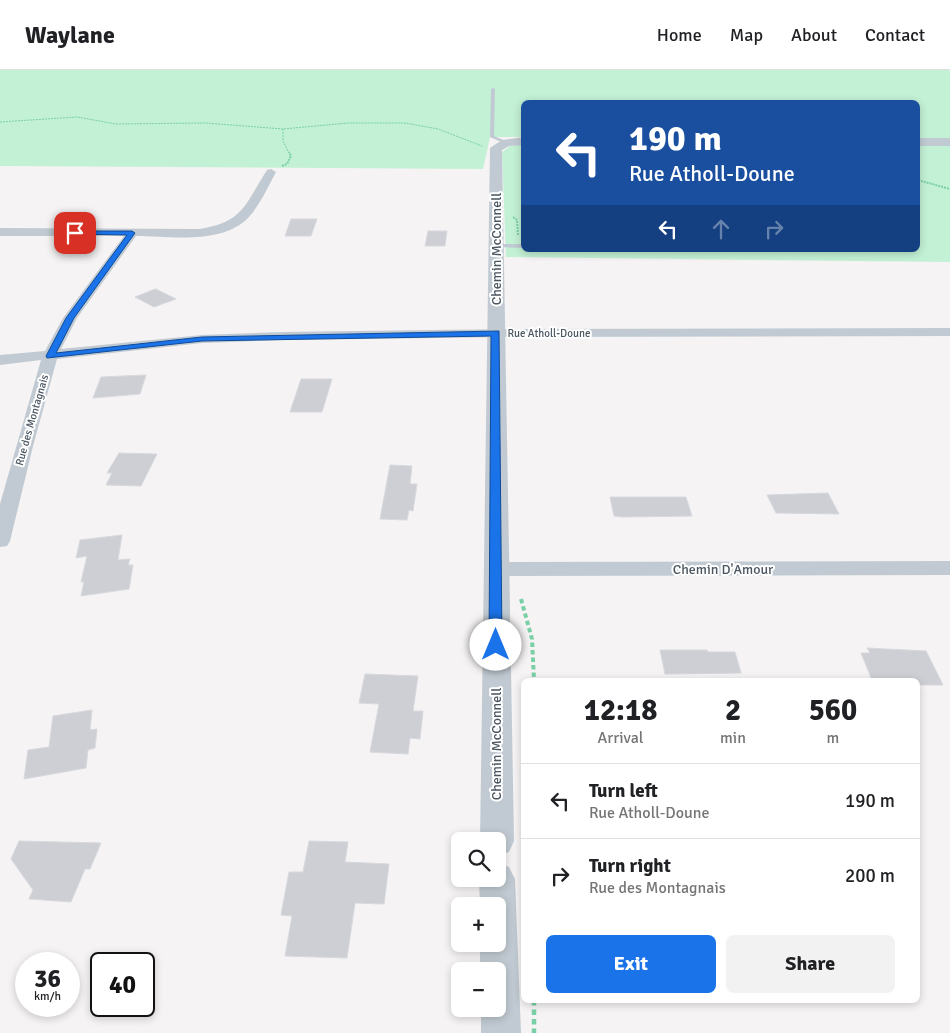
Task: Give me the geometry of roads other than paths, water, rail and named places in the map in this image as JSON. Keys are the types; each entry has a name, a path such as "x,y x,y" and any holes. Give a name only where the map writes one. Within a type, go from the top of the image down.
{"street":[{"path":"501,145 521,142"},
{"path":"920,142 950,142"},
{"name":"Chemin McConnell","path":"497,832 495,246 501,145"},
{"path":"0,232 198,233 226,228 244,216 271,172"},
{"name":"Rue des Montagnais","path":"0,541 24,446 50,356 70,318 132,233"},
{"name":"Rue Atholl-Doune","path":"0,360 202,339 496,333 950,332"},
{"name":"Chemin D'Amour","path":"495,569 950,568"},
{"path":"497,887 501,1033"}],"lane":[{"path":"493,89 492,137 501,145"},
{"path":"495,246 521,246"}]}
